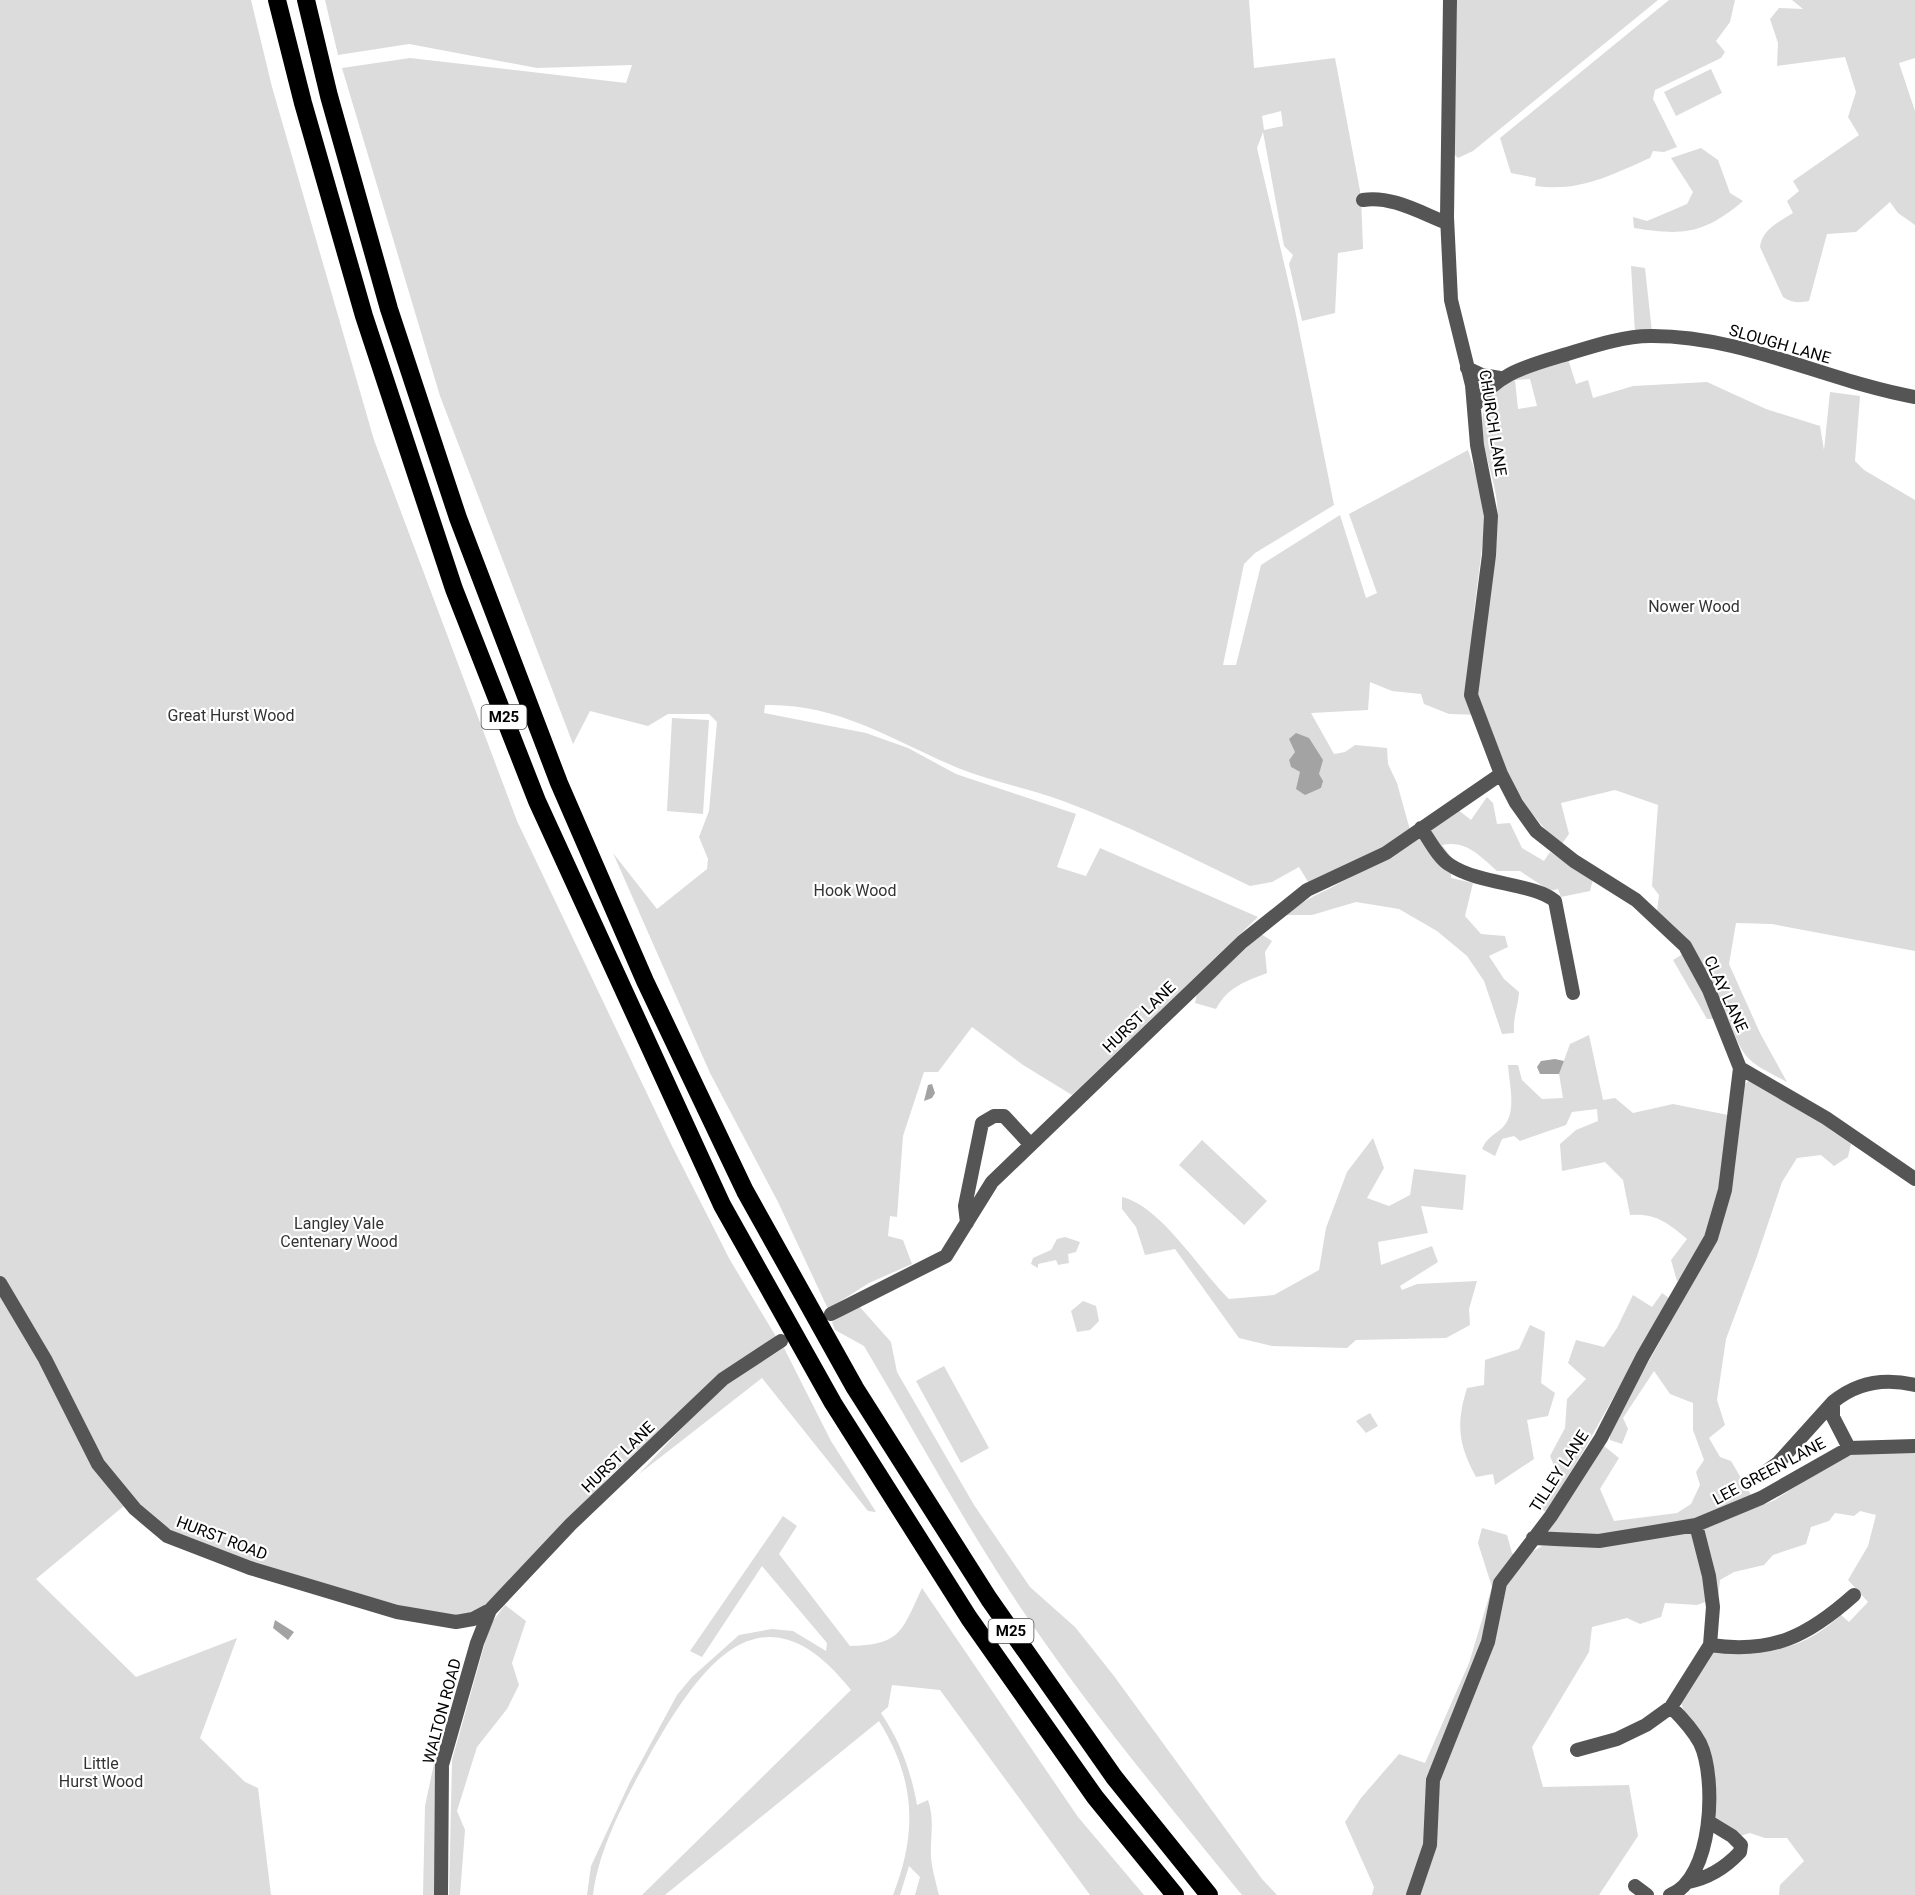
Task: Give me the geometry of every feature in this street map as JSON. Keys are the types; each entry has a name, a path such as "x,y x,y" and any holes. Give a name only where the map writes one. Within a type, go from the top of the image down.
{"highway":[{"name":"M25","path":"277,0 303,103 364,316 454,589 537,801 722,1205 833,1403 969,1618 1095,1797 1175,1895"},
{"name":"M25","path":"306,0 329,96 389,309 458,518 559,783 645,981 730,1160 855,1388 989,1599 1114,1777 1209,1895"}],"street":[{"name":"CHURCH LANE","path":"1450,0 1447,223 1451,300 1467,368 1474,407 1477,445 1491,516 1489,555 1471,695 1501,774"},
{"path":"1363,200 1376,198 1394,202 1447,223"},
{"name":"SLOUGH LANE","path":"1474,407 1484,391 1500,378 1561,356 1648,336 1728,344 1880,390 1915,397"},
{"path":"1467,368 1482,375 1500,378"},
{"name":"HURST LANE","path":"831,1314 946,1256 992,1182 1242,942 1307,890 1386,853 1501,774"},
{"name":"CLAY LANE","path":"1501,774 1516,803 1536,831 1574,861 1636,900 1685,946 1709,990 1740,1068"},
{"path":"1421,828 1447,864 1478,879 1545,892 1555,901 1573,993"},
{"path":"1740,1068 1826,1118 1915,1179"},
{"name":"TILLEY LANE","path":"1413,1895 1430,1845 1433,1780 1488,1642 1500,1583 1551,1516 1601,1438 1643,1356 1711,1238 1725,1190 1740,1068"},
{"path":"967,1223 965,1206 982,1123 994,1116 1004,1116 1030,1144"},
{"name":"HURST ROAD","path":"0,1282 45,1359 98,1464 135,1509 167,1536 250,1568 374,1606 456,1622 473,1619 490,1610"},
{"name":"HURST LANE","path":"490,1610 571,1524 723,1379 781,1341"},
{"path":"1760,1476 1778,1463 1833,1402 1846,1391 1871,1383 1891,1381 1915,1386"},
{"path":"1833,1402 1833,1417 1849,1448"},
{"name":"LEE GREEN LANE","path":"1533,1538 1599,1540 1696,1525 1761,1498 1849,1448 1915,1446"},
{"path":"1577,1750 1617,1739 1646,1725 1671,1707 1710,1645 1713,1607 1709,1576 1696,1525"},
{"path":"1710,1645 1736,1648 1780,1643 1824,1622 1854,1595"},
{"name":"WALTON ROAD","path":"441,1895 442,1766 470,1676 477,1643 490,1610"},
{"path":"456,1622 472,1629 477,1643"},
{"path":"1670,1895 1678,1892 1688,1882 1705,1840 1709,1822 1710,1794 1701,1744 1671,1707"},
{"path":"1688,1882 1703,1879 1726,1866 1740,1852 1741,1845 1732,1836 1709,1822"},
{"path":"1635,1886 1647,1895"}],"green space":[{"name":"Langley Vale Centenary Wood","path":"0,0 251,0 272,87 374,440 517,821 672,1146 730,1260 778,1340 730,1367 613,1473 483,1609 460,1617 427,1613 241,1560 182,1537 145,1513 131,1500 36,1579 136,1677 237,1638 200,1738 245,1782 258,1788 271,1895 0,1895"},
{"path":"325,0 1249,0 1254,68 1335,58 1361,196 1363,249 1338,253 1335,313 1302,321 1289,264 1293,255 1284,246 1263,132 1257,148 1295,310 1334,505 1255,553 1244,564 1223,665 1236,665 1261,565 1340,515 1366,598 1377,593 1349,514 1468,450 1481,490 1485,523 1473,620 1485,621 1498,518 1482,421 1484,408 1490,395 1496,387 1515,376 1568,359 1576,384 1588,380 1593,398 1633,386 1707,382 1766,409 1820,426 1824,450 1830,392 1860,396 1855,461 1864,470 1915,500 1915,951 1772,924 1736,923 1729,964 1760,1033 1787,1082 1748,1058 1738,1043 1728,1018 1707,1019 1673,960 1691,949 1657,911 1659,895 1652,886 1658,805 1615,790 1561,803 1569,834 1561,845 1523,801 1498,752 1484,715 1449,714 1424,704 1421,694 1392,691 1370,682 1368,710 1311,713 1334,754 1345,752 1355,745 1387,748 1388,764 1397,783 1410,830 1380,851 1310,885 1299,867 1272,882 1250,886 1087,810 1050,796 958,768 841,717 792,706 765,705 764,713 866,733 908,748 956,774 1076,814 1057,867 1086,876 1100,848 1258,917 1072,1095 1023,1065 972,1027 938,1072 924,1072 903,1136 897,1217 890,1216 888,1236 903,1240 912,1264 869,1283 828,1309 778,1202 710,1073 613,853 657,909 707,869 708,859 699,837 709,811 717,722 709,714 668,714 648,726 590,711 573,744 440,396 342,68 410,58 626,83 632,65 537,68 409,44 338,55","holes":["1281,111 1283,126 1264,130 1262,116","1530,379 1537,406 1518,409 1515,380","1295,752 1321,789 1301,778 1300,772 1291,767 1289,760"]},
{"path":"1457,0 1658,0 1473,151 1458,158 1454,154"},
{"path":"1669,0 1735,0 1730,22 1716,41 1725,52 1721,58 1655,90 1653,99 1677,147 1664,152 1653,151 1650,158 1580,185 1535,186 1536,178 1511,173 1500,138"},
{"path":"1792,0 1915,0 1915,58 1899,63 1915,111 1915,225 1898,213 1890,202 1856,232 1827,234 1809,301 1799,302 1783,297 1760,247 1761,241 1772,227 1793,213 1787,201 1799,191 1793,181 1859,135 1848,117 1856,92 1845,57 1777,66 1778,43 1770,19 1779,8 1803,9"},
{"path":"1711,69 1722,93 1676,116 1664,92"},
{"path":"1701,148 1718,160 1730,193 1743,201 1716,220 1692,230 1666,232 1634,228 1633,217 1647,221 1687,204 1693,192 1671,158"},
{"path":"1631,266 1645,268 1652,332 1635,334"},
{"path":"672,718 709,720 703,814 667,811"},
{"path":"1487,797 1493,803 1497,824 1510,823 1522,848 1544,861 1550,852 1593,879 1590,891 1561,897 1558,889 1550,891 1520,871 1497,871 1472,850 1458,845 1442,845 1451,857 1451,878 1473,883 1465,916 1481,934 1505,936 1508,947 1489,956 1504,979 1519,992 1514,1033 1502,1034 1484,981 1467,956 1437,931 1399,909 1356,902 1312,915 1286,915 1304,901 1414,841 1457,809 1471,820"},
{"path":"1261,934 1272,941 1265,952 1267,973 1231,990 1216,1009 1195,1003 1197,994"},
{"path":"1589,1035 1603,1100 1615,1098 1633,1113 1673,1104 1728,1115 1719,1187 1708,1232 1683,1278 1677,1281 1671,1260 1687,1239 1674,1228 1654,1217 1630,1215 1623,1180 1605,1162 1562,1171 1560,1144 1576,1130 1598,1121 1597,1109 1572,1112 1566,1125 1520,1141 1514,1136 1502,1139 1495,1156 1482,1149 1489,1138 1508,1120 1511,1097 1508,1065 1518,1065 1522,1080 1542,1099 1563,1098 1559,1074 1570,1044"},
{"path":"1749,1080 1800,1108 1851,1144 1848,1157 1834,1166 1821,1155 1797,1158 1782,1182 1726,1339 1717,1400 1725,1425 1709,1438 1720,1457 1731,1461 1751,1495 1680,1531 1686,1534 1773,1501 1842,1457 1870,1451 1915,1452 1915,1895 1779,1895 1780,1885 1804,1861 1787,1838 1765,1838 1750,1833 1740,1836 1714,1819 1715,1793 1681,1703 1711,1652 1765,1650 1793,1645 1808,1639 1841,1615 1849,1622 1868,1602 1848,1580 1868,1546 1876,1515 1860,1511 1854,1516 1835,1513 1829,1521 1811,1527 1806,1544 1773,1555 1764,1565 1734,1572 1720,1580 1718,1597 1697,1605 1665,1603 1661,1617 1640,1624 1627,1618 1592,1627 1589,1652 1532,1747 1543,1787 1629,1785 1638,1836 1599,1895 1372,1895 1374,1887 1345,1822 1361,1798 1399,1754 1425,1763 1469,1663 1492,1587 1478,1543 1482,1528 1507,1535 1512,1553 1521,1558 1542,1546 1552,1546 1545,1529 1604,1446 1619,1458 1600,1489 1614,1521 1677,1513 1691,1504 1700,1485 1696,1472 1704,1460 1693,1430 1693,1403 1670,1394 1654,1371 1623,1418 1628,1429 1622,1444 1610,1440 1610,1430 1717,1240 1743,1086"},
{"path":"1373,1138 1384,1168 1367,1198 1389,1206 1410,1195 1414,1169 1466,1175 1463,1210 1421,1206 1428,1233 1378,1242 1381,1265 1432,1246 1438,1262 1400,1286 1402,1290 1417,1284 1477,1281 1469,1309 1470,1325 1446,1338 1356,1340 1347,1348 1272,1346 1239,1338 1175,1249 1145,1255 1136,1227 1122,1209 1122,1197 1137,1203 1151,1213 1179,1241 1229,1299 1274,1295 1319,1270 1326,1228 1347,1172"},
{"path":"1202,1140 1267,1201 1244,1225 1179,1165"},
{"path":"1065,1237 1080,1242 1076,1252 1068,1254 1069,1263 1058,1265 1056,1260 1038,1264 1038,1268 1031,1264 1033,1258 1051,1250 1057,1239"},
{"path":"1662,1293 1669,1298 1584,1450 1546,1512 1539,1508 1557,1473 1550,1456 1565,1428 1567,1399 1586,1379 1568,1363 1576,1340 1604,1347 1617,1328 1633,1295 1652,1307"},
{"path":"1083,1301 1096,1306 1099,1321 1090,1330 1077,1332 1071,1311"},
{"path":"859,1306 891,1342 897,1372 974,1505 1030,1587 1075,1627 1114,1676 1262,1879 1277,1895 1242,1895 1084,1697 998,1573 864,1346 835,1330 832,1322"},
{"path":"1530,1325 1545,1332 1541,1383 1555,1393 1548,1416 1527,1420 1534,1459 1495,1485 1493,1474 1476,1477 1465,1454 1460,1423 1463,1401 1467,1388 1484,1385 1485,1360 1519,1349"},
{"path":"784,1348 831,1441 876,1512 868,1511 762,1378 639,1474 719,1388"},
{"path":"944,1366 989,1448 961,1463 916,1381"},
{"path":"1370,1413 1378,1426 1366,1433 1356,1421"},
{"path":"783,1516 797,1526 779,1554 850,1646 880,1643 898,1633 922,1588 1078,1817 1144,1895 1090,1895 940,1690 892,1685 888,1707 881,1713 904,1757 917,1805 928,1800 932,1822 932,1862 939,1895 915,1895 920,1877 909,1866 900,1895 893,1895 906,1849 909,1806 900,1764 879,1721 665,1895 642,1895 851,1690 819,1656 788,1640 761,1638 735,1647 711,1666 668,1723 623,1806 607,1841 593,1895 587,1895 591,1866 630,1782 677,1695 692,1677 739,1635 772,1629 793,1631 826,1651 827,1643 762,1566 702,1657 690,1651"},
{"path":"505,1605 526,1621 512,1663 519,1685 507,1709 477,1747 457,1811 465,1830 460,1895 449,1895 452,1760 490,1625"},
{"path":"438,1745 436,1895 423,1895 425,1806"}],"shaded area":[{"path":"1296,733 1309,738 1323,760 1319,774 1323,781 1321,788 1305,795 1296,789 1300,772 1291,767 1289,760 1295,752 1289,739"},
{"path":"1555,1059 1564,1061 1559,1074 1540,1074 1537,1067 1541,1061"},
{"path":"932,1084 935,1093 932,1098 924,1101 928,1085"},
{"path":"275,1620 294,1632 288,1640 273,1628"}],"park label":[{"name":"Nower Wood","path":"1694,606"},
{"name":"Great Hurst Wood","path":"231,715"},
{"name":"Hook Wood","path":"855,890"},
{"name":"Little Hurst Wood","path":"101,1772"}]}
